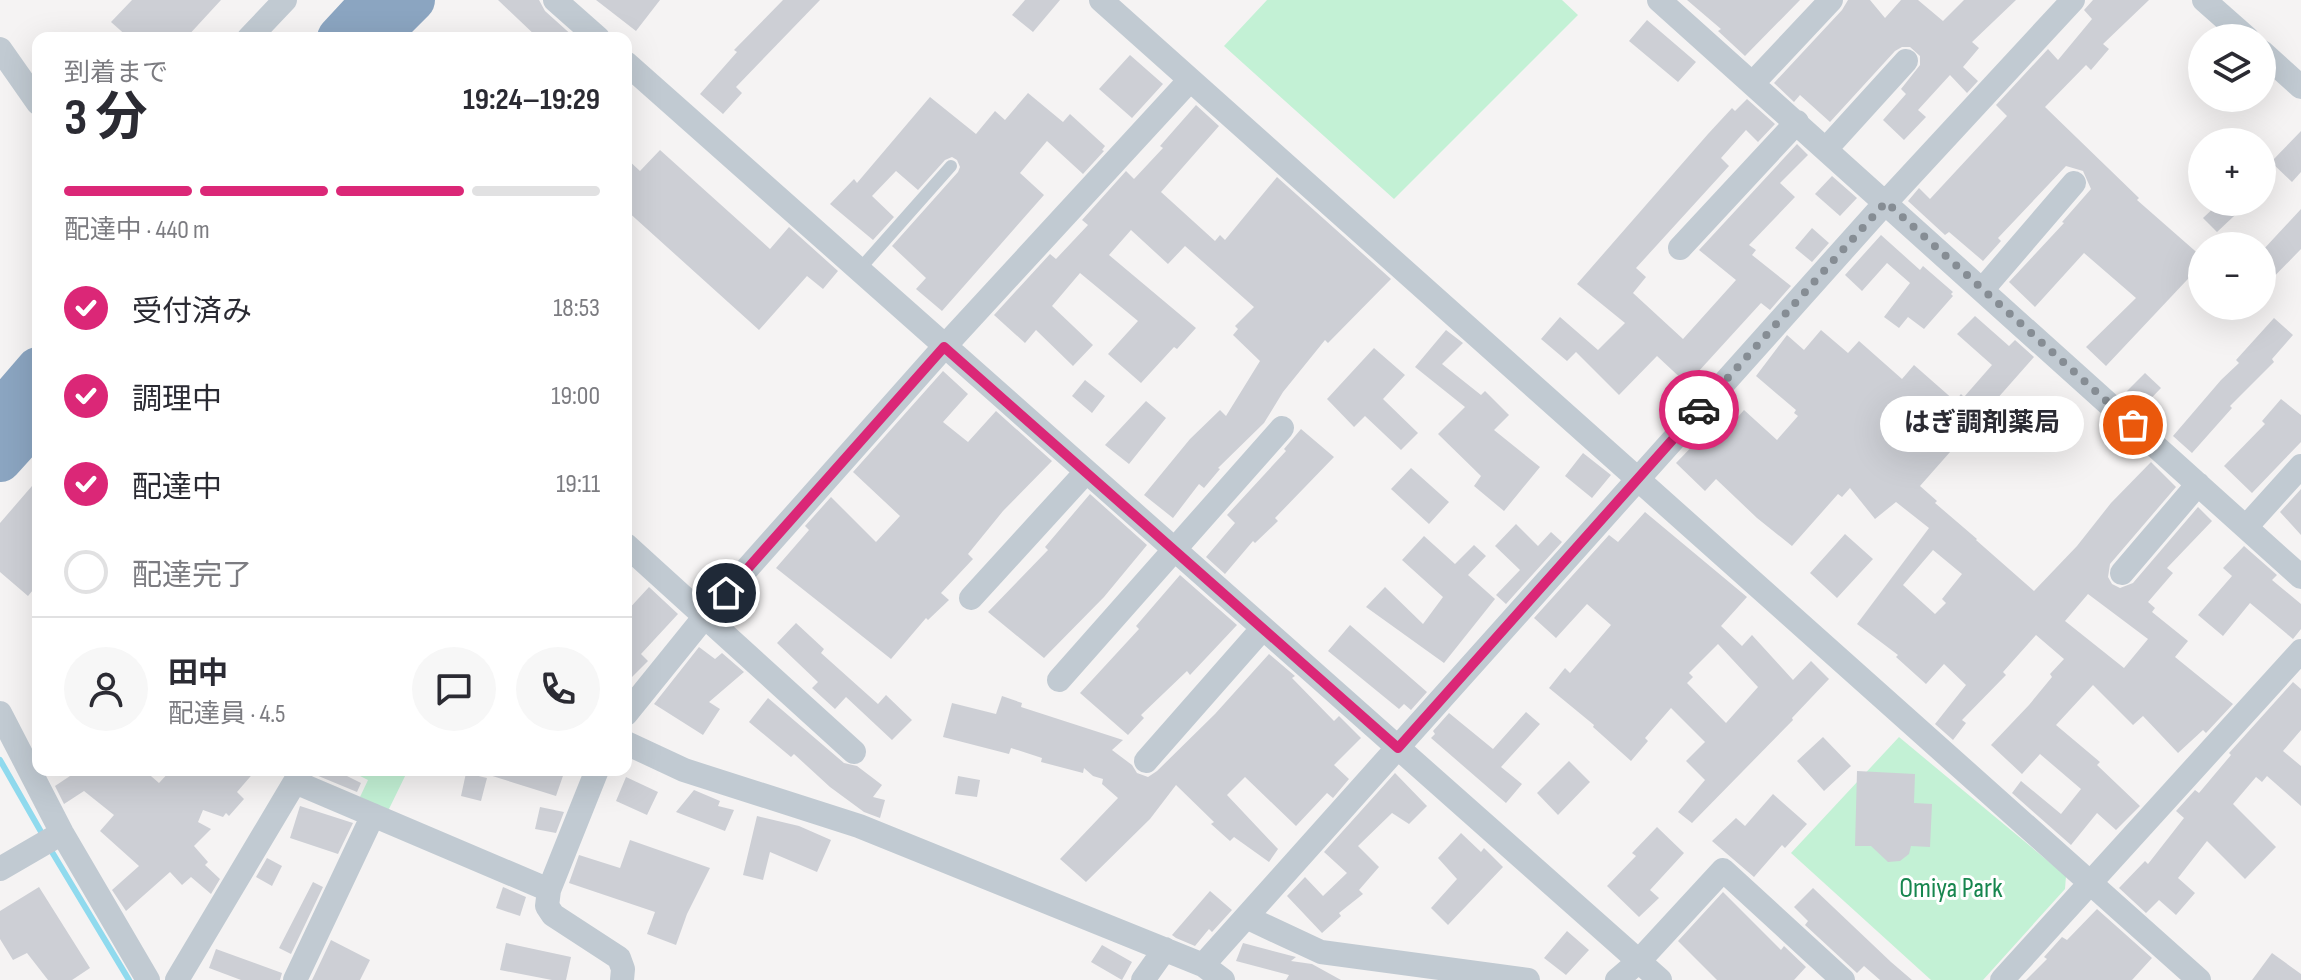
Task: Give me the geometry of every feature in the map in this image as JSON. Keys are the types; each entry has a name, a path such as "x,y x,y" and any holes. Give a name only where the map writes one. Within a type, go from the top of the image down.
{"highway":[{"path":"345,32 374,0"},
{"path":"381,32 413,0"},
{"path":"0,413 32,376"},
{"path":"0,460 32,425"}],"street":[{"path":"255,32 285,0"},
{"path":"555,0 591,32"},
{"path":"1101,0 2091,882 2185,976"},
{"path":"1659,0 2301,577"},
{"path":"1753,83 1831,0"},
{"path":"1203,965 1886,202 2073,0"},
{"path":"2219,5 2235,24"},
{"path":"0,49 32,94"},
{"path":"1826,149 1906,61"},
{"path":"2276,65 2301,87"},
{"path":"632,68 1660,980"},
{"path":"632,707 706,615 944,347 1189,81"},
{"path":"1680,248 1797,122"},
{"path":"1983,289 2074,183"},
{"path":"1059,680 1282,428"},
{"path":"2246,527 2301,466"},
{"path":"971,598 1086,472"},
{"path":"2122,573 2198,484"},
{"path":"632,550 854,752"},
{"path":"1146,761 1263,628"},
{"path":"2002,980 2301,651"},
{"path":"1,717 50,840 148,980"},
{"path":"632,746 684,770 859,826 1203,965 1223,980"},
{"path":"177,980 299,776 373,815 549,890"},
{"path":"595,776 549,890 547,906 553,915 619,958 623,969 622,980"},
{"path":"295,980 373,815"},
{"path":"0,869 50,840"},
{"path":"1617,980 1639,961 1723,870 1843,980"},
{"path":"1246,917 1321,952 1528,980"},
{"path":"1143,980 1165,949"}],"lane":[{"path":"858,271 951,166"}],"green space":[{"path":"1267,0 1562,0 1578,15 1394,199 1224,46"},
{"name":"Omiya Park","path":"1899,737 2066,876 2065,889 1983,980 1931,980 1791,853"},
{"path":"360,776 405,776 388,811 360,797 368,780"}],"building":[{"path":"132,0 221,0 192,32 122,32 111,22"},
{"path":"498,0 539,0 545,11 568,32 532,32"},
{"path":"596,0 660,0 636,31"},
{"path":"783,0 820,0 736,87 742,93 723,114 700,94 737,52 734,50"},
{"path":"1025,0 1060,0 1033,32 1012,15"},
{"path":"1687,0 1800,0 1745,56 1718,31 1721,29"},
{"path":"1848,0 1870,0 1885,18 1901,0 1918,0 1943,21 1964,0 2016,0 1972,42 1979,48 1963,67 1978,81 1967,93 1950,75 1918,110 1926,117 1904,140 1883,120 1906,94 1901,89 1920,65 1920,56 1910,47 1895,51 1830,122 1800,95 1794,102 1774,83"},
{"path":"2093,0 2149,0 2103,44 2109,49 2091,70 2086,65 2045,107 2139,198 2137,200 2188,245 2188,279 2106,366 2086,347 2136,298 2084,253 2035,307 2009,282 2091,189 2083,171 2066,166 1998,238 2001,241 1983,261 1949,232 1945,235 1908,201 1919,188 1930,199 2007,116 1996,105 2048,49 2058,60 2092,19 2084,10"},
{"path":"1647,20 1696,62 1678,82 1629,41"},
{"path":"1130,55 1163,84 1132,118 1099,89"},
{"path":"1028,93 1063,122 1070,114 1105,146 1104,151 1083,174 1047,141 1020,173 1044,195 942,311 916,289 926,278 892,246 958,172 960,167 957,160 952,157 945,160 918,190 896,171 872,196 894,217 873,240 830,204 854,179 857,183 930,97 976,134 995,111 1005,120"},
{"path":"1747,99 1775,124 1758,142 1746,130 1721,158 1729,166 1636,268 1646,277 1633,293 1683,339 1736,280 1699,250 1797,144 1808,155 1780,183 1795,197 1749,245 1756,250 1752,255 1791,286 1770,310 1761,303 1687,384 1657,356 1619,395 1576,352 1567,361 1541,339 1560,317 1598,350 1625,323 1577,284 1708,134 1732,108 1735,111"},
{"path":"1196,105 1219,126 1161,192 1215,241 1220,235 1225,240 1277,177 1391,279 1328,343 1325,340 1283,392 1264,423 1218,468 1204,488 1199,484 1173,518 1144,495 1190,439 1220,410 1226,416 1260,361 1233,335 1238,329 1235,326 1254,307 1185,246 1168,264 1131,230 1109,255 1196,328 1141,383 1108,354 1138,321 1080,273 1052,306 1093,345 1073,366 1036,330 1025,343 994,315 1050,254 1056,259 1088,225 1082,220 1126,171 1134,179"},
{"path":"2301,131 2301,172 2292,182 2276,167 2276,157"},
{"path":"660,150 770,249 789,227 838,271 823,289 807,276 759,330 632,215 632,164 640,171"},
{"path":"1832,176 1857,198 1840,216 1815,194"},
{"path":"2301,209 2301,249 2276,275 2276,236"},
{"path":"2205,216 2234,216 2217,232 2203,218"},
{"path":"1812,228 1829,243 1812,262 1795,248"},
{"path":"1881,235 1920,270 1923,266 1953,292 1953,296 1924,329 1908,317 1899,328 1884,317 1910,283 1887,263 1862,291 1845,275"},
{"path":"1975,316 2009,346 2015,340 2034,357 1920,486 2034,591 2151,462 2176,487 2110,564 2108,577 2112,584 2120,588 2133,583 2198,507 2212,521 2167,568 2173,573 2148,602 2155,608 2152,612 2188,641 2175,657 2233,704 2206,733 2203,730 2178,753 2143,716 2133,725 2093,685 2056,725 2100,762 2097,765 2140,806 2116,830 2097,813 2071,845 2012,793 2021,781 2061,814 2081,789 2040,754 2022,774 1991,745 2029,705 2064,659 2036,635 2003,672 2006,675 1962,720 1966,723 1953,740 1935,724 1966,685 1944,664 1926,684 1896,657 1898,655 1857,624 1929,528 1896,502 1875,519 1850,488 1842,497 1838,494 1792,546 1716,479 1705,491 1676,463 1704,434 1715,443 1744,410 1777,440 1798,416 1794,413 1796,410 1756,376 1787,335 1804,350 1821,330 1848,353 1859,341 1902,379 1914,365 1955,401 1961,394 1964,397 1992,365 1957,334","holes":["1933,550 1962,574 1942,599 1946,603 1935,614 1903,585","2088,594 2148,639 2124,668 2065,621"]},
{"path":"2272,320 2293,335 2272,359 2274,362 2230,406 2232,408 2192,453 2173,436 2239,363 2236,360"},
{"path":"1446,330 1463,343 1442,364 1481,395 1485,391 1509,415 1494,430 1540,467 1504,511 1474,486 1481,476 1438,434 1465,407 1415,367"},
{"path":"1374,348 1405,375 1383,399 1418,433 1401,450 1365,416 1354,427 1327,399"},
{"path":"943,371 968,394 943,422 968,442 996,411 1052,461 1003,511 968,554 973,559 941,593 949,600 928,620 926,618 891,659 776,568 809,530 805,526 831,497 876,542 900,516 853,472"},
{"path":"2145,373 2161,388 2139,411 2122,396"},
{"path":"1085,380 1105,396 1092,413 1072,396"},
{"path":"2281,399 2301,415 2301,442 2252,493 2224,466 2265,424 2262,421"},
{"path":"1146,401 1166,418 1129,464 1105,445"},
{"path":"1301,429 1334,457 1275,518 1278,521 1255,543 1253,541 1225,574 1206,557 1235,523 1227,515 1286,451 1284,449"},
{"path":"1583,453 1611,475 1592,498 1565,476"},
{"path":"1411,468 1449,502 1429,524 1391,489"},
{"path":"32,486 32,591 28,596 0,572 0,523"},
{"path":"2301,489 2301,535 2280,512"},
{"path":"1090,494 1147,545 1104,597 1044,658 988,612 1048,550 1045,547"},
{"path":"1645,512 1747,597 1721,626 1742,646 1752,635 1793,680 1811,661 1829,679 1692,823 1678,812 1705,780 1686,761 1705,742 1671,708 1645,738 1648,741 1631,761 1549,688 1565,668 1570,673 1611,625 1587,604 1556,638 1534,618 1609,535 1618,542","holes":["1718,644 1758,687 1726,723 1687,683 1693,677 1689,673"]},
{"path":"1516,524 1538,546 1551,532 1562,542 1506,604 1496,595 1520,570 1495,546"},
{"path":"1845,534 1873,559 1837,598 1810,573"},
{"path":"1424,536 1455,564 1474,545 1486,556 1468,575 1495,599 1444,663 1366,607 1385,587 1423,624 1443,597 1402,560"},
{"path":"2244,546 2277,575 2272,580 2301,604 2301,629 2293,639 2250,603 2223,636 2198,615 2232,576 2223,568"},
{"path":"1180,575 1237,625 1190,675 1187,671 1141,715 1144,718 1128,735 1080,693 1139,629 1136,626"},
{"path":"649,587 678,614 641,654 648,661 632,677 632,605"},
{"path":"796,623 824,649 821,653 878,704 886,695 912,720 892,740 846,697 835,709 812,688 818,682 777,643"},
{"path":"1350,625 1427,692 1411,710 1404,704 1399,709 1328,651"},
{"path":"699,647 715,659 722,653 744,672 709,702 720,709 703,735 654,704"},
{"path":"1269,654 1295,676 1292,678 1334,721 1339,716 1361,738 1334,765 1349,779 1333,798 1327,793 1296,826 1245,777 1227,795 1278,849 1269,862 1234,837 1230,841 1176,785 1150,819 1086,882 1060,859 1118,798 1102,784 1103,779 1093,776 1084,768 1083,773 1041,762 1042,758 1011,748 1009,754 943,737 952,703 996,714 1002,696 1022,703 1021,707 1123,740 1112,750 1132,765 1137,773 1148,777 1215,714"},
{"path":"2293,682 2301,689 2301,730 2283,751 2301,766 2301,806 2267,776 2262,782 2256,777 2233,804 2276,847 2245,879 2207,841 2178,878 2195,893 2176,915 2159,900 2146,913 2119,888 2145,861 2148,864 2184,818 2176,811 2195,790 2199,793 2231,755 2229,753"},
{"path":"768,698 844,763 857,766 882,785 873,797 885,800 880,818 864,812 830,787 794,754 791,757 749,722"},
{"path":"1526,712 1540,724 1501,767 1522,784 1506,803 1431,738 1435,734 1433,731 1449,713 1493,749"},
{"path":"1823,737 1851,766 1824,791 1797,761"},
{"path":"1569,761 1590,782 1558,815 1537,793"},
{"path":"1857,771 1915,774 1914,803 1932,804 1930,847 1911,846 1909,854 1900,861 1888,862 1871,846 1855,846"},
{"path":"1395,773 1427,806 1409,824 1392,813 1358,846 1379,867 1359,890 1363,894 1339,913 1341,916 1322,933 1287,896 1305,877 1323,896 1347,873 1324,852"},
{"path":"70,776 151,776 159,783 165,776 251,776 237,792 244,799 229,816 203,810 198,822 211,829 194,846 208,862 205,865 220,879 211,894 191,877 182,885 170,872 126,911 112,890 139,866 100,831 114,815 84,791 64,804 55,786"},
{"path":"318,776 347,776 361,783 357,792"},
{"path":"465,776 487,778 481,801 461,796"},
{"path":"492,776 563,776 556,796"},
{"path":"958,776 980,780 977,797 955,794"},
{"path":"626,777 658,792 647,815 616,801"},
{"path":"694,790 720,801 718,806 734,810 725,831 676,812"},
{"path":"1773,794 1807,824 1785,848 1782,845 1754,877 1712,841 1736,818 1745,826"},
{"path":"300,806 353,823 338,854 290,838"},
{"path":"540,807 564,812 556,833 535,829"},
{"path":"757,816 799,826 831,840 817,872 770,852 763,880 743,875"},
{"path":"1657,827 1684,853 1650,890 1659,898 1639,917 1607,886 1636,856 1632,853"},
{"path":"1461,833 1481,852 1484,848 1503,867 1448,925 1431,908 1457,879 1438,858"},
{"path":"630,840 710,868 687,914 676,945 647,934 655,912 569,883 579,855 620,868"},
{"path":"267,858 282,866 272,886 256,877"},
{"path":"313,882 323,887 291,954 279,948"},
{"path":"39,887 90,968 72,980 48,980 27,953 13,960 0,939 0,911"},
{"path":"503,887 526,897 520,916 496,908"},
{"path":"1813,888 1912,980 1880,980 1864,966 1857,973 1805,925 1808,921 1794,907"},
{"path":"1210,891 1232,910 1212,932 1209,929 1195,946 1172,935"},
{"path":"1723,892 1781,950 1784,946 1806,967 1794,980 1717,980 1678,941"},
{"path":"2097,909 2152,958 2132,980 2026,980 2047,959 2044,957 2062,937 2067,940"},
{"path":"1567,931 1589,950 1566,975 1544,958"},
{"path":"331,940 370,960 360,980 312,980"},
{"path":"506,943 571,957 566,980 500,970"},
{"path":"1243,943 1296,957 1291,961 1312,964 1341,980 1286,980 1289,975 1236,961"},
{"path":"1102,945 1132,962 1122,980 1091,962"},
{"path":"216,949 282,973 280,980 241,980 209,968"},
{"path":"2272,953 2301,974 2301,980 2252,980"}],"waterway":[{"path":"0,760 44,837"},
{"path":"49,847 129,980"}],"way so far":[{"path":"1699,410 1886,202 2133,425"}],"place":[{"name":"はぎ調剤薬局","path":"2133,425"}],"route":[{"path":"726,593 944,347 1398,748 1699,410"}]}
